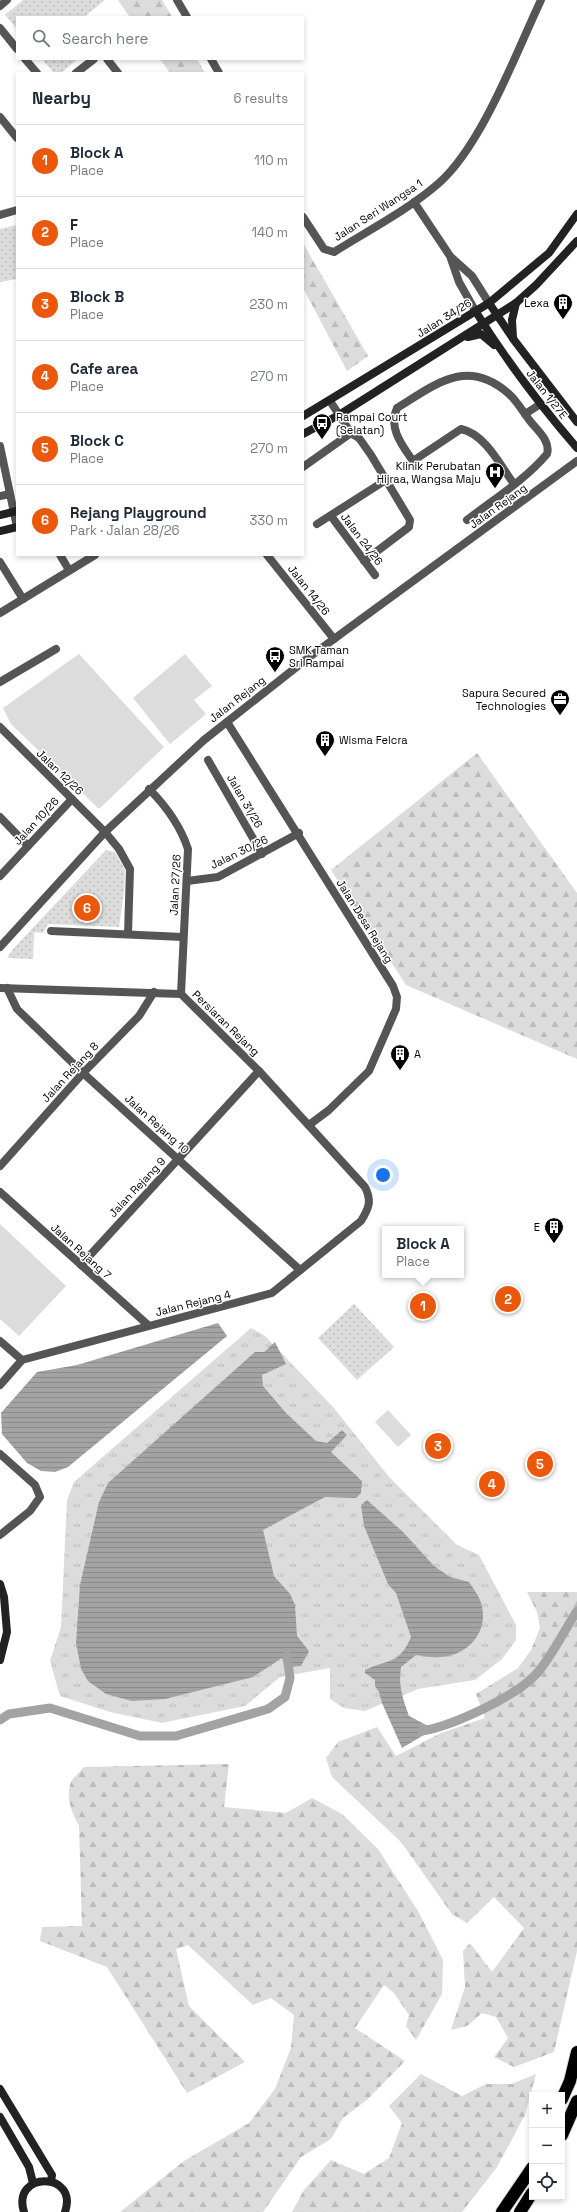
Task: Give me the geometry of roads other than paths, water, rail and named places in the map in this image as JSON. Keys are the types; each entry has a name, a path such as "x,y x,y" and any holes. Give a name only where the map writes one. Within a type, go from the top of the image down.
{"highway":[{"path":"565,2092 570,2081 577,2052"},
{"path":"565,2128 577,2101"},
{"path":"502,2212 529,2172"},
{"path":"520,2212 529,2198"}],"main road":[{"name":"Jalan 34/26","path":"304,415 489,303 549,253 577,214"},
{"path":"304,433 339,415 516,303 536,286 577,241"},
{"name":"Jalan 1/27E","path":"489,303 514,340 577,422"},
{"path":"514,340 512,320 516,303"},
{"path":"476,312 501,351"},
{"path":"458,340 480,334 501,351"},
{"name":"Jalan 1/27E","path":"501,351 539,405 577,448"},
{"path":"0,515 16,511"},
{"path":"0,532 16,527"},
{"path":"0,1584 4,1597 7,1632 0,1660"},
{"path":"0,2089 52,2175 51,2181"},
{"path":"0,2117 30,2167 33,2184"},
{"path":"24,2212 22,2203 24,2195 33,2184 39,2181 51,2181 62,2188 67,2200 67,2210"}],"street":[{"path":"0,6 7,0"},
{"path":"177,0 186,16"},
{"name":"Jalan Seri Wangsa 1","path":"304,219 324,249 334,252 414,202 440,182 477,133 541,0"},
{"path":"0,28 16,48"},
{"path":"26,60 36,72"},
{"path":"77,72 93,60"},
{"path":"107,60 117,72"},
{"path":"212,60 218,72"},
{"path":"0,117 16,137"},
{"path":"414,202 450,256 472,276 489,303"},
{"path":"0,214 16,210"},
{"path":"450,256 459,282 476,312"},
{"path":"467,520 514,484 541,462 548,454 549,449 547,443 510,395 494,383 476,375 448,378 397,408 393,417 395,431 413,461 461,429 471,431 487,447 514,484"},
{"path":"330,401 351,433 359,438 410,520 409,528 364,561"},
{"path":"525,414 539,405"},
{"path":"304,466 351,433"},
{"path":"0,446 10,494 16,511"},
{"name":"Jalan Rejang","path":"0,947 105,832 149,789 204,740 334,640 577,461"},
{"path":"317,524 386,480"},
{"path":"0,496 10,494"},
{"name":"Jalan 24/26","path":"331,516 375,576"},
{"path":"61,556 69,570"},
{"path":"0,612 93,556"},
{"name":"Jalan 14/26","path":"268,556 334,640"},
{"path":"0,562 23,599"},
{"path":"0,682 56,649"},
{"name":"Jalan Desa Rejang","path":"227,722 299,834 392,986 397,997 396,1009 369,1071 329,1110 309,1125"},
{"name":"Jalan 12/26","path":"1,732 72,799 105,832 119,849 130,869 128,934"},
{"name":"Jalan 31/26","path":"208,760 262,854"},
{"name":"Jalan 27/26","path":"149,789 169,811 188,849 181,994"},
{"name":"Jalan 10/26","path":"0,876 72,799"},
{"path":"0,817 28,846"},
{"name":"Jalan 30/26","path":"187,881 218,876 299,834"},
{"path":"51,931 183,937"},
{"name":"Persiaran Rejang","path":"4,988 181,994 259,1071 365,1187 370,1205"},
{"name":"Jalan Rejang 10","path":"4,988 17,1009 83,1073 179,1158 290,1260"},
{"name":"Jalan Rejang 8","path":"0,1166 83,1073 139,1016 154,992"},
{"name":"Jalan Rejang 9","path":"81,1264 259,1071"},
{"name":"Jalan Rejang 7","path":"0,1192 148,1325"},
{"name":"Jalan Rejang 4","path":"22,1360 148,1325 266,1295 277,1290 361,1221 370,1205"},
{"path":"289,1280 290,1260 303,1268"},
{"path":"0,1341 22,1360 0,1385"},
{"path":"0,1454 35,1485 40,1497 30,1511 0,1535"}],"waterway":[{"path":"422,1731 450,1723 484,1709 516,1691 529,1681 549,1658 577,1611"},
{"path":"0,1720 9,1714 50,1708 140,1736 176,1736 268,1709 285,1697 290,1678 287,1655"}],"place":[{"name":"Lexa","path":"563,320"},
{"name":"Rampai Court (Selatan)","path":"322,440"},
{"name":"Klinik Perubatan Hijraa, Wangsa Maju","path":"495,489"},
{"name":"SMK Taman Sri Rampai","path":"275,673"},
{"name":"Sapura Secured Technologies","path":"560,716"},
{"name":"Wisma Felcra","path":"325,757"},
{"name":"Rejang Playground","path":"87,908"},
{"name":"A","path":"400,1071"},
{"name":"E","path":"554,1244"},
{"name":"F","path":"508,1299"},
{"name":"Block A","path":"423,1306"},
{"name":"Block B","path":"438,1446"},
{"name":"Block C","path":"540,1464"},
{"name":"Cafe area","path":"492,1484"}]}
